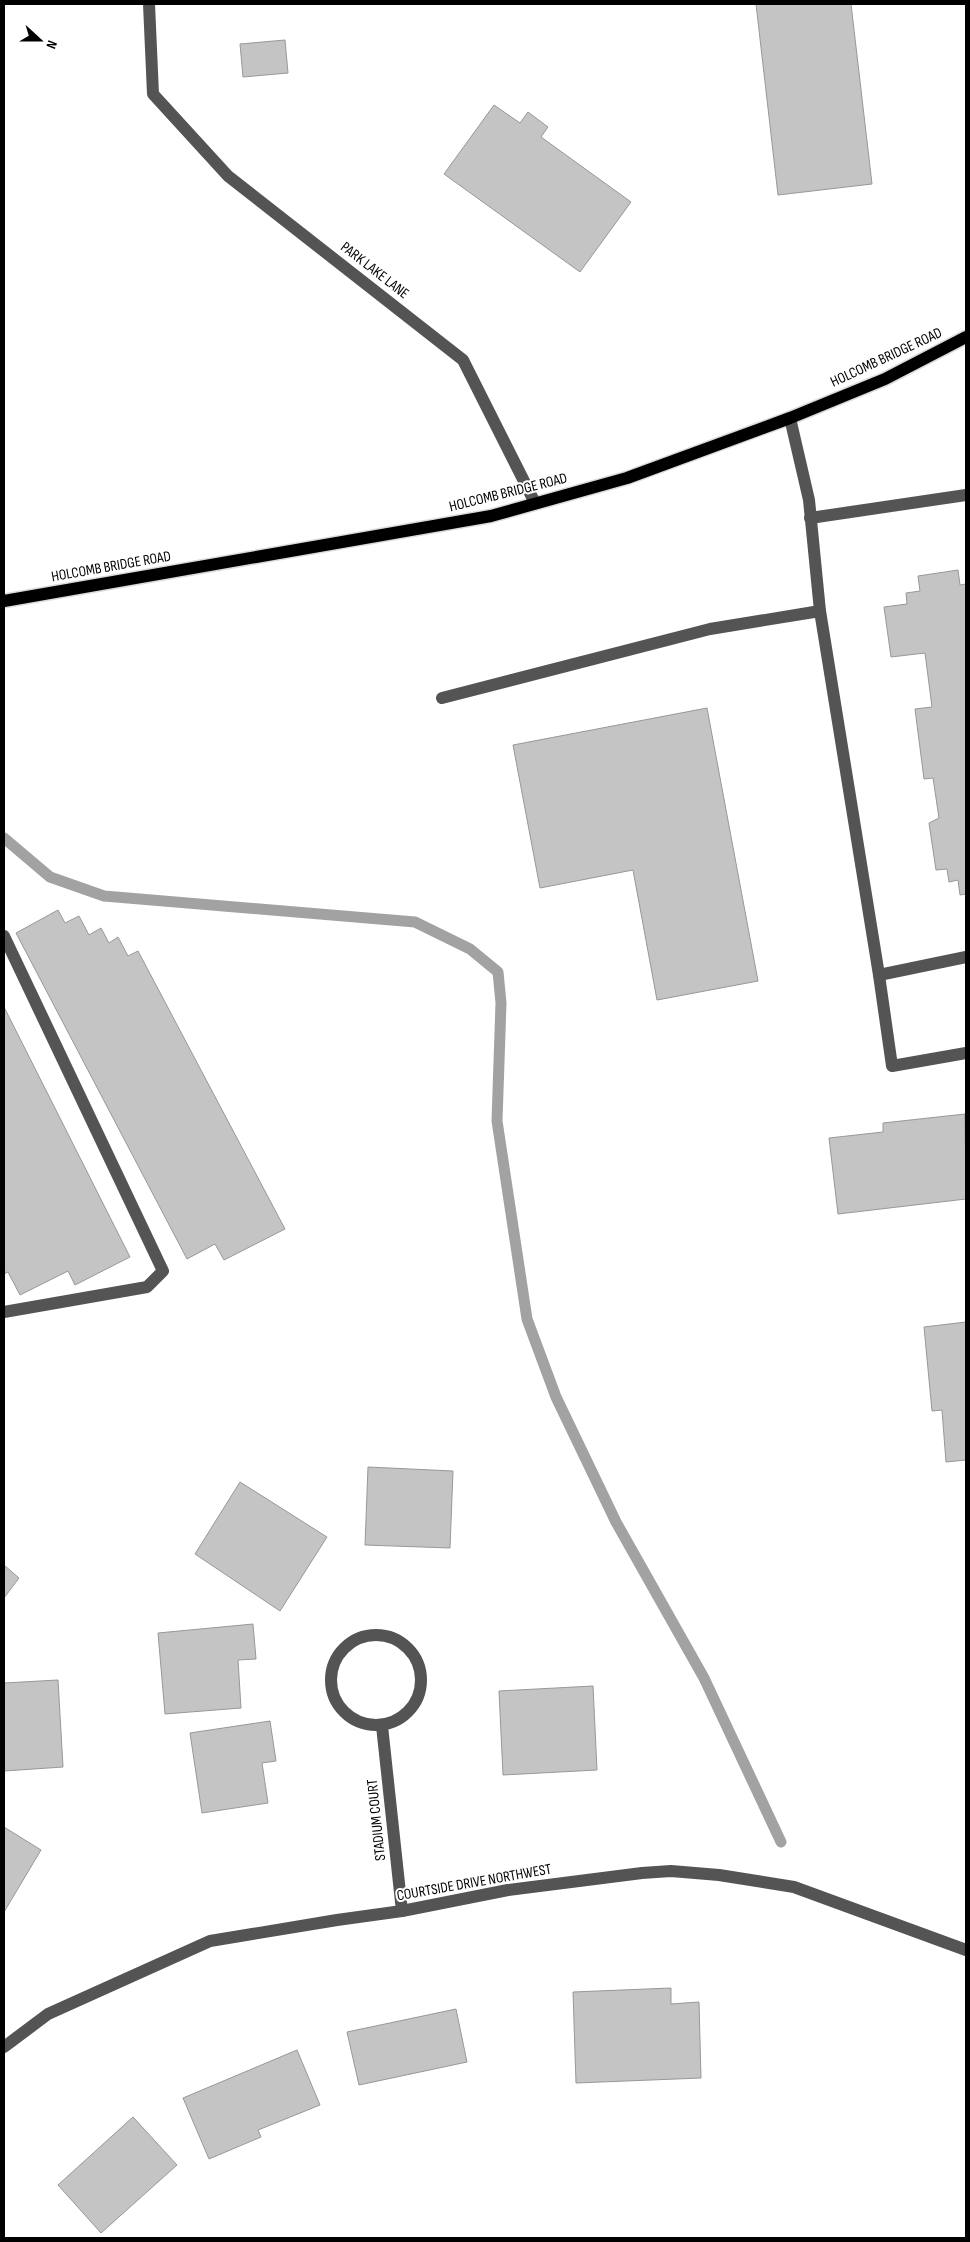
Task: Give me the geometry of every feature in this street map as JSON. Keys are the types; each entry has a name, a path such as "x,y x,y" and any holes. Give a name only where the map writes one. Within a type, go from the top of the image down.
{"main road":[{"name":"HOLCOMB BRIDGE ROAD","path":"4,602 491,516 627,478 790,418 885,379 966,337"}],"street":[{"name":"PARK LAKE LANE","path":"149,4 153,94 228,176 463,360 535,503"},
{"path":"790,418 809,500 820,612 892,1066 966,1053"},
{"path":"810,518 966,495"},
{"path":"442,698 710,629 820,612"},
{"path":"4,936 163,1271 147,1286 4,1312"},
{"path":"878,975 966,957"},
{"path":"377,1634 392,1637 405,1645 415,1656 420,1670 421,1685 418,1700 408,1712 396,1721 382,1726 367,1726 353,1720 342,1711 333,1698 330,1684 332,1668 338,1654 348,1644 362,1637 377,1634"},
{"name":"STADIUM COURT","path":"382,1726 402,1912"},
{"name":"COURTSIDE DRIVE NORTHWEST","path":"4,2048 48,2014 210,1941 337,1920 402,1912 508,1890 671,1871 719,1875 794,1887 966,1950"}],"building":[{"path":"756,4 851,4 872,184 778,195"},
{"path":"285,40 288,73 243,77 240,44"},
{"path":"494,105 520,123 528,112 548,127 541,137 631,202 580,272 444,174"},
{"path":"958,570 960,585 966,584 966,894 960,895 958,880 949,882 947,869 936,870 929,823 939,818 933,778 924,779 915,709 932,707 925,653 891,657 884,607 907,604 906,593 920,591 918,576"},
{"path":"707,708 758,981 657,1000 633,870 540,888 513,745"},
{"path":"58,910 65,923 79,916 89,935 101,928 109,943 118,937 128,956 138,951 285,1229 224,1260 215,1244 187,1259 16,933"},
{"path":"4,1007 130,1257 75,1285 68,1271 20,1295 8,1272 4,1274"},
{"path":"965,1114 966,1199 838,1214 829,1138 883,1132 883,1123"},
{"path":"966,1322 966,1460 946,1462 942,1410 932,1411 924,1327"},
{"path":"368,1467 453,1471 450,1548 365,1545"},
{"path":"240,1482 327,1537 280,1611 195,1554"},
{"path":"4,1565 19,1578 4,1598"},
{"path":"253,1624 256,1659 238,1660 241,1708 165,1714 158,1633"},
{"path":"58,1680 63,1767 4,1771 4,1683"},
{"path":"593,1686 597,1770 503,1775 499,1691"},
{"path":"270,1721 276,1761 262,1763 268,1803 202,1813 190,1733"},
{"path":"4,1827 41,1850 4,1912"},
{"path":"671,1988 671,2004 699,2002 701,2078 576,2083 573,1992"},
{"path":"456,2009 467,2062 359,2085 347,2032"},
{"path":"297,2050 320,2105 258,2130 261,2137 209,2159 183,2098"},
{"path":"133,2117 177,2165 101,2233 58,2185"}],"waterway":[{"path":"4,838 50,877 104,896 415,922 470,949 498,972 501,1003 497,1121 527,1319 556,1397 616,1522 704,1678 781,1842"}]}
